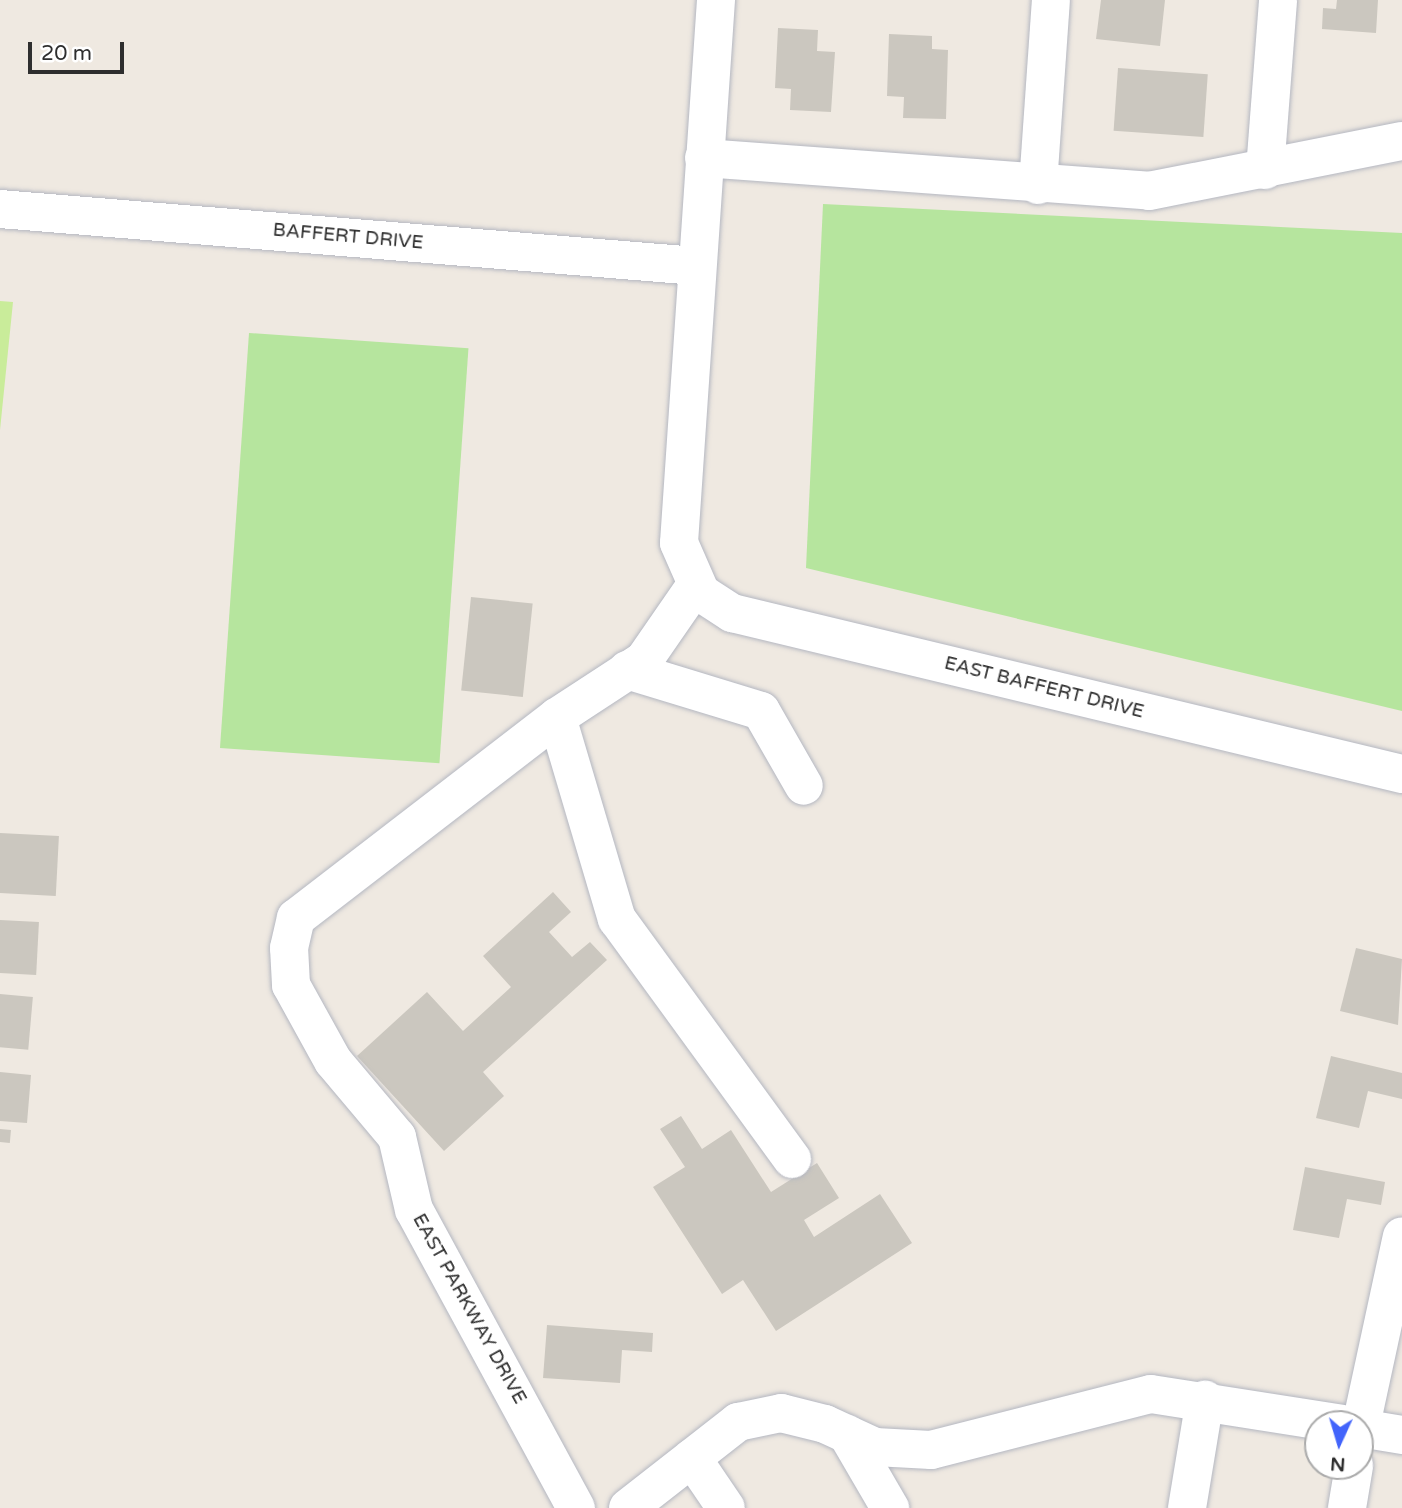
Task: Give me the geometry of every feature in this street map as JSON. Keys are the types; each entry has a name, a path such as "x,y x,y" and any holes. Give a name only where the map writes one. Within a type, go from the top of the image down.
{"street":[{"path":"716,0 679,543 695,586 644,660 557,717 617,919 792,1159"},
{"path":"1038,185 1051,0"},
{"path":"1265,170 1278,0"},
{"path":"704,158 1038,185 1149,191 1402,141"},
{"name":"BAFFERT DRIVE","path":"0,209 696,266"},
{"name":"EAST BAFFERT DRIVE","path":"695,586 732,613 1402,775"},
{"path":"627,670 761,710 804,786"},
{"name":"EAST PARKWAY DRIVE","path":"557,717 296,918 289,948 291,985 333,1061 397,1138 414,1210 576,1508"},
{"path":"1364,1410 1402,1236"},
{"path":"628,1508 738,1422 781,1413 847,1434 875,1447 931,1450 979,1443 1124,1397 1205,1399 1304,1417"},
{"path":"1187,1508 1205,1399"},
{"path":"1374,1430 1402,1435"},
{"path":"847,1434 890,1508"},
{"path":"692,1458 726,1508"},
{"path":"1347,1508 1352,1480"}],"green space":[{"path":"823,204 1402,233 1402,711 806,568"},
{"path":"0,301 13,302 0,430"},
{"path":"249,333 468,348 439,763 220,748"}],"building":[{"path":"1101,0 1165,0 1160,46 1096,39"},
{"path":"1337,0 1378,0 1376,33 1322,29 1323,8 1336,9"},
{"path":"778,28 818,30 817,51 835,52 831,112 790,110 791,89 775,88"},
{"path":"889,34 932,36 932,49 948,50 946,119 903,118 904,97 887,96"},
{"path":"1118,68 1208,74 1203,137 1114,131"},
{"path":"471,597 533,603 523,697 461,690"},
{"path":"0,833 59,836 56,896 0,893"},
{"path":"553,892 571,912 549,932 572,957 590,942 607,960 483,1072 504,1096 444,1151 357,1056 427,992 463,1031 511,987 483,956"},
{"path":"0,920 39,922 36,975 0,973"},
{"path":"1356,948 1402,959 1398,1025 1340,1011"},
{"path":"0,994 33,997 28,1050 0,1047"},
{"path":"1331,1056 1402,1073 1402,1099 1368,1091 1359,1128 1316,1118"},
{"path":"0,1072 31,1075 27,1123 0,1121"},
{"path":"681,1116 702,1149 731,1130 771,1192 817,1163 839,1198 804,1220 814,1237 880,1194 912,1243 776,1331 743,1280 722,1294 653,1187 685,1167 660,1129"},
{"path":"0,1129 11,1130 10,1143 0,1142"},
{"path":"1305,1167 1385,1182 1381,1205 1347,1199 1339,1238 1293,1230"},
{"path":"547,1325 653,1333 652,1352 622,1350 620,1383 543,1378"}]}
